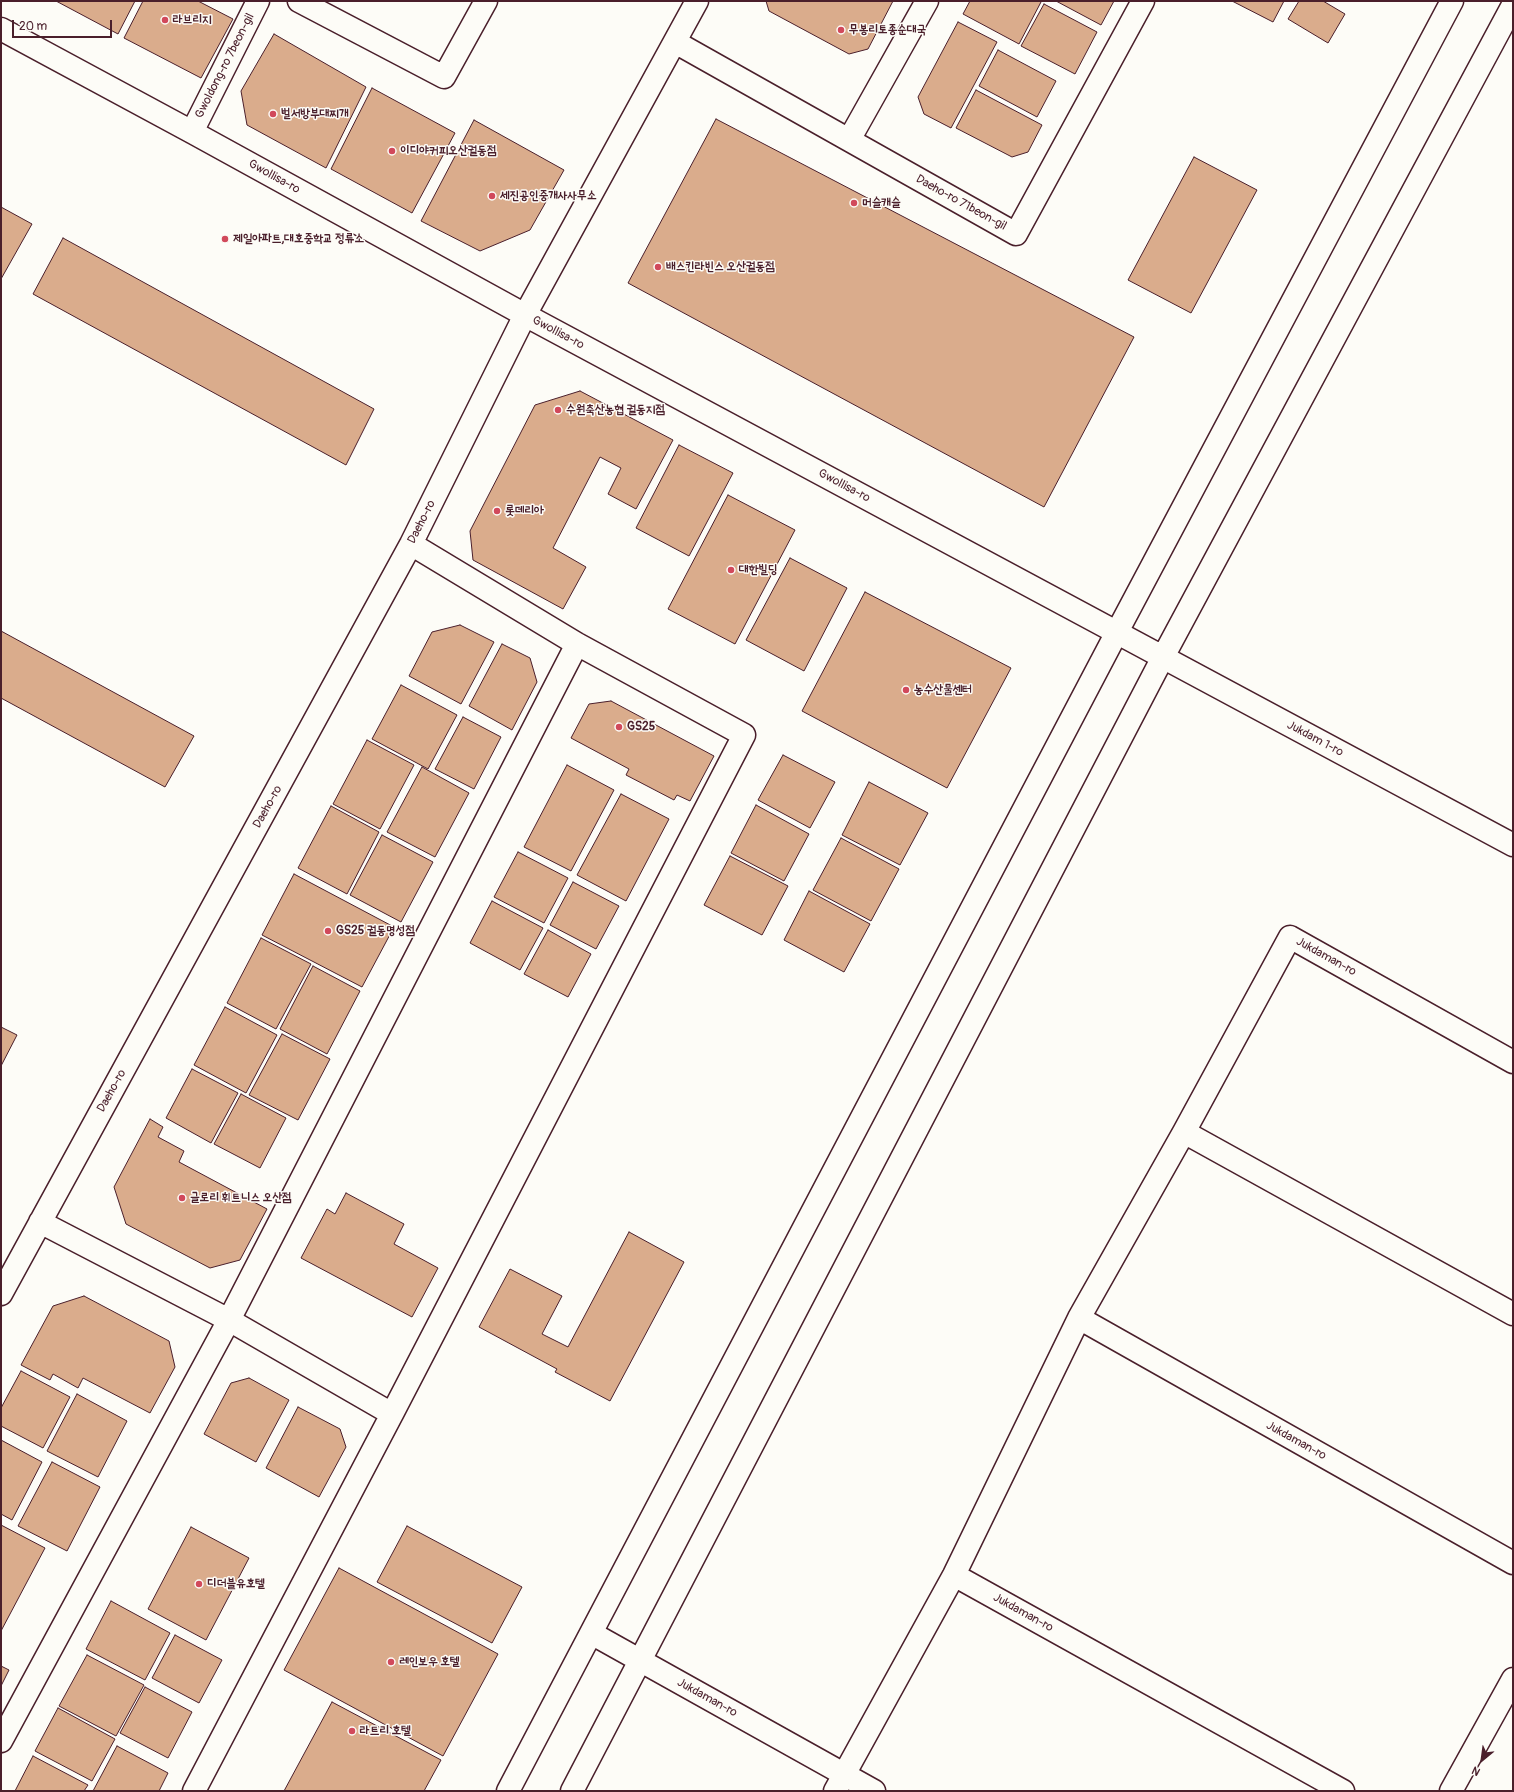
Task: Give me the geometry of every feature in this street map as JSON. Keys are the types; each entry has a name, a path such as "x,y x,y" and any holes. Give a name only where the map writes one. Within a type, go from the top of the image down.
{"street":[{"name":"Gwoldong-ro 7beon-gil","path":"192,132 258,1"},
{"path":"298,1 444,77 486,1"},
{"name":"Daeho-ro","path":"1,1294 411,544 525,315 697,1"},
{"path":"850,140 927,1"},
{"name":"Daeho-ro 71beon-gil","path":"675,42 1016,234 1143,1"},
{"path":"508,1791 1117,632 1452,1"},
{"path":"572,1791 1163,657 1513,6"},
{"name":"Gwollisa-ro","path":"1,29 525,315 1117,632"},
{"path":"194,1791 392,1414 744,735 577,644 411,544"},
{"name":"Jukdam 1-ro","path":"1117,632 1513,845"},
{"path":"1,1741 229,1320 577,644"},
{"name":"Jukdaman-ro","path":"840,1783 954,1576 1079,1318 1184,1132 1290,937 1513,1062"},
{"path":"1184,1132 1513,1314"},
{"path":"40,1222 229,1320 392,1414"},
{"name":"Jukdaman-ro","path":"1079,1318 1513,1563"},
{"name":"Jukdaman-ro","path":"954,1576 1343,1791"},
{"name":"Jukdaman-ro","path":"591,1633 640,1660 840,1783 874,1791"},
{"path":"1451,1791 1513,1678"}],"building":[{"path":"56,1 135,1 118,34"},
{"path":"143,1 198,1 233,19 201,78 124,38"},
{"name":"무봉리토종순대국","path":"766,1 893,1 868,49 849,54 769,11"},
{"path":"970,1 1041,2 1019,44 963,14"},
{"path":"1056,1 1114,1 1101,25"},
{"path":"1232,1 1284,1 1273,22"},
{"path":"1299,1 1323,1 1345,14 1328,43 1288,19"},
{"path":"1044,4 1097,32 1075,74 1021,46"},
{"path":"958,22 997,42 951,128 924,114 918,97"},
{"path":"274,34 366,87 326,168 247,125 241,91"},
{"path":"998,50 1056,81 1037,117 979,86"},
{"name":"이디야커피오산궐동점","path":"372,88 455,133 412,213 331,169"},
{"path":"976,90 1042,125 1028,152 1012,157 956,128"},
{"path":"716,119 1134,337 1044,507 628,283"},
{"name":"세진공인중개사사무소","path":"474,120 564,170 530,230 480,251 421,221"},
{"path":"1194,157 1257,190 1191,313 1128,280"},
{"path":"1,207 32,224 1,279"},
{"path":"63,238 374,409 346,465 33,294"},
{"path":"580,391 673,440 636,509 608,494 621,468 600,457 553,548 586,567 563,609 473,560 470,531 535,405"},
{"path":"679,445 733,473 689,556 636,528"},
{"name":"대한빌딩","path":"728,495 795,530 735,644 668,609"},
{"path":"790,558 847,588 804,671 746,640"},
{"name":"농수산물센터","path":"865,592 1011,668 947,788 802,711"},
{"path":"460,625 494,642 461,704 409,676 432,632"},
{"path":"1,631 194,736 165,787 1,698"},
{"path":"502,644 530,658 537,682 512,730 469,706"},
{"path":"401,685 457,715 428,769 372,739"},
{"path":"611,701 714,756 690,801 677,795 674,800 626,775 629,769 571,738 589,704"},
{"path":"463,717 501,737 474,789 435,769"},
{"path":"367,740 414,765 380,829 333,804"},
{"path":"783,755 835,782 810,828 758,800"},
{"path":"567,765 614,790 571,871 524,847"},
{"path":"422,767 469,793 435,857 387,832"},
{"path":"869,782 928,813 900,865 842,835"},
{"path":"621,794 669,819 626,901 577,875"},
{"path":"756,805 809,834 784,881 731,853"},
{"path":"331,806 379,832 347,894 298,868"},
{"path":"382,835 433,862 401,922 350,895"},
{"path":"841,838 899,869 871,921 813,890"},
{"path":"518,852 568,878 544,923 494,897"},
{"path":"730,856 788,886 762,935 704,905"},
{"name":"GS25 궐동명성점","path":"294,874 394,927 362,987 262,935"},
{"path":"573,882 619,906 596,949 550,925"},
{"path":"809,891 870,924 844,972 784,940"},
{"path":"492,901 543,928 520,970 470,943"},
{"path":"548,930 591,954 568,997 524,974"},
{"path":"261,938 311,964 276,1029 227,1003"},
{"path":"313,966 360,991 327,1054 280,1029"},
{"path":"225,1007 277,1035 246,1093 194,1065"},
{"path":"1,1027 17,1035 1,1066"},
{"path":"282,1034 330,1059 298,1120 249,1095"},
{"path":"192,1069 238,1093 211,1143 166,1118"},
{"path":"241,1094 286,1118 260,1168 214,1144"},
{"name":"글로리 휘트니스 오산점","path":"150,1119 163,1127 158,1137 184,1151 179,1162 267,1209 240,1260 210,1268 126,1224 114,1187"},
{"path":"346,1193 404,1224 394,1244 438,1268 412,1317 301,1258 327,1209 335,1214"},
{"path":"629,1232 684,1262 610,1401 555,1372 557,1369 479,1327 510,1269 562,1296 542,1334 568,1347"},
{"path":"84,1296 169,1341 175,1367 150,1413 83,1378 78,1388 53,1374 50,1380 21,1365 53,1306"},
{"path":"21,1371 70,1397 43,1448 1,1426 1,1408"},
{"path":"249,1378 289,1400 256,1462 204,1434 231,1383"},
{"path":"77,1394 127,1421 98,1477 47,1451"},
{"path":"298,1407 340,1429 346,1447 319,1497 266,1468"},
{"path":"1,1440 42,1462 12,1520 1,1514"},
{"path":"52,1462 100,1487 67,1551 18,1526"},
{"path":"1,1525 45,1548 1,1631"},
{"path":"407,1526 522,1587 492,1643 377,1582"},
{"name":"디더블유호텔","path":"191,1527 249,1558 206,1640 148,1609"},
{"name":"레인보우 호텔","path":"339,1568 498,1654 443,1756 284,1670"},
{"path":"111,1601 170,1633 145,1680 86,1649"},
{"path":"175,1635 222,1660 199,1703 152,1678"},
{"path":"87,1655 144,1685 116,1736 59,1706"},
{"path":"1,1666 9,1670 1,1686"},
{"path":"145,1687 192,1712 168,1758 120,1733"},
{"name":"라트리 호텔","path":"332,1702 441,1760 424,1791 284,1791"},
{"path":"58,1708 115,1739 92,1781 35,1751"},
{"path":"117,1746 168,1773 159,1791 93,1791"},
{"path":"33,1756 88,1785 84,1791 15,1791"}],"place":[{"name":"라브리지","path":"165,20"},
{"name":"무봉리토종순대국","path":"841,30"},
{"name":"벌서방부대찌개","path":"273,114"},
{"name":"이디야커피오산궐동점","path":"392,151"},
{"name":"세진공인중개사사무소","path":"492,196"},
{"name":"머슬캐슬","path":"854,203"},
{"name":"제일아파트,대호중학교 정류소","path":"225,239"},
{"name":"배스킨라빈스 오산궐동점","path":"658,267"},
{"name":"수원축산농협 궐동지점","path":"558,410"},
{"name":"롯데리아","path":"497,511"},
{"name":"대한빌딩","path":"731,570"},
{"name":"농수산물센터","path":"906,690"},
{"name":"GS25","path":"619,727"},
{"name":"GS25 궐동명성점","path":"328,931"},
{"name":"글로리 휘트니스 오산점","path":"182,1198"},
{"name":"디더블유호텔","path":"199,1584"},
{"name":"레인보우 호텔","path":"391,1662"},
{"name":"라트리 호텔","path":"352,1731"}]}
